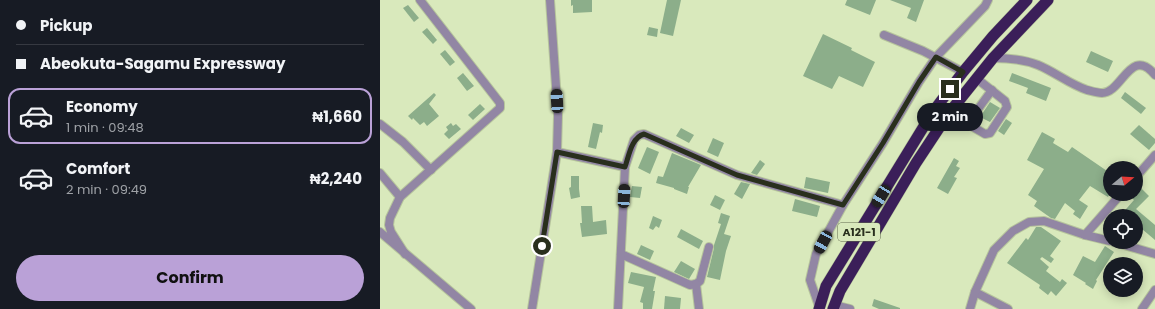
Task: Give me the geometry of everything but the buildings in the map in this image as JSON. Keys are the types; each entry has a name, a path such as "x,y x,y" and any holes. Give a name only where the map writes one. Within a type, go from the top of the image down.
{"highway":[{"name":"A121-1","path":"819,308 826,286 932,113 993,36 1027,0"},
{"name":"A121-1","path":"834,307 840,291 916,163 949,113 993,58 1048,0"}],"street":[{"path":"405,254 391,232 389,225 390,218 400,197 500,108 500,103 420,0"},
{"path":"532,309 557,152 558,114 550,0"},
{"path":"819,308 810,280 816,254 843,205 883,143 919,82 936,57 985,6 988,0"},
{"path":"884,35 924,51 963,72"},
{"path":"993,58 1015,58 1038,65 1074,86 1103,94 1111,90 1131,68 1138,66 1146,67 1155,75"},
{"path":"949,113 985,134 990,133 1007,107 1005,101 976,78"},
{"path":"967,124 992,90"},
{"path":"380,124 403,142 431,170"},
{"path":"618,309 625,167 634,140 639,136 644,134 737,175 843,205"},
{"path":"557,152 625,167"},
{"path":"1143,169 1155,155"},
{"path":"380,173 400,197"},
{"path":"1085,235 1115,201"},
{"path":"970,309 975,292 994,250 1013,231 1029,222 1044,221 1085,235 1103,239"},
{"path":"389,225 381,235 471,309"},
{"path":"621,254 690,285 696,284 700,281 709,247"},
{"path":"1138,249 1155,254"},
{"path":"696,284 699,309"},
{"path":"1142,309 1155,290"},
{"path":"975,292 1008,309"},
{"path":"834,307 850,309"}],"route":[{"path":"542,246 557,152 625,167 634,140 644,134 737,175 843,205 936,57 963,72 950,89"}]}
